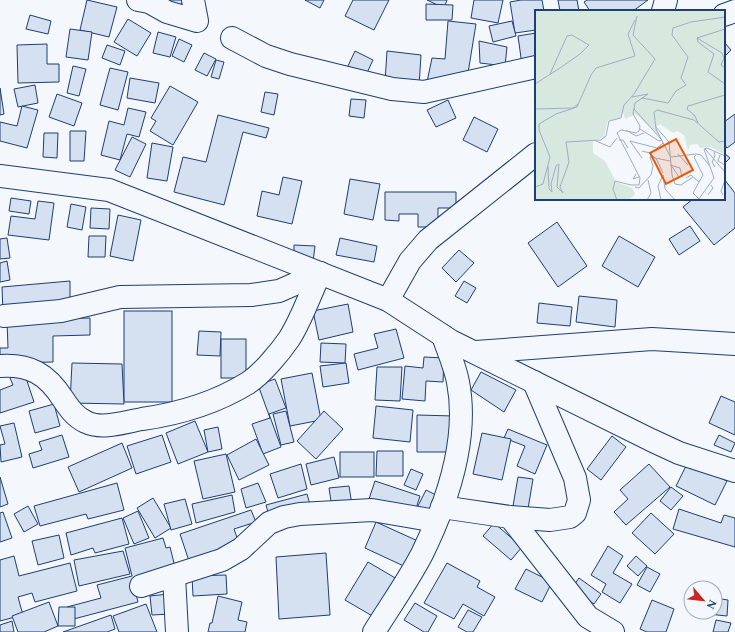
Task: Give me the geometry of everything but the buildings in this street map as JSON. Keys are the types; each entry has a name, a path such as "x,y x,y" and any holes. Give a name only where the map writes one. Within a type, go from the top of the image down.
{"street":[{"path":"138,0 149,2 167,12 197,21 193,0"},
{"path":"663,10 666,0"},
{"path":"725,15 735,11"},
{"path":"232,38 266,56 290,64 392,89 424,92 535,67"},
{"path":"388,300 410,262 428,240 535,155"},
{"path":"0,176 108,190 388,300 443,336 534,382 679,453 735,472"},
{"path":"4,316 61,311 120,297 251,295 279,291 320,273"},
{"path":"0,366 16,365 44,376 53,384 74,414 86,423 101,426 169,415 213,400 249,382 272,360 290,338 320,273"},
{"path":"374,632 421,555 450,486 459,438 461,403 458,381 443,336"},
{"path":"476,352 652,339 735,344"},
{"path":"141,586 222,560 241,549 269,523 284,517 300,514 372,510 554,520 570,517 577,508 579,500 576,478 534,382"},
{"path":"510,517 588,616 613,632"},
{"path":"174,576 178,632"}]}
